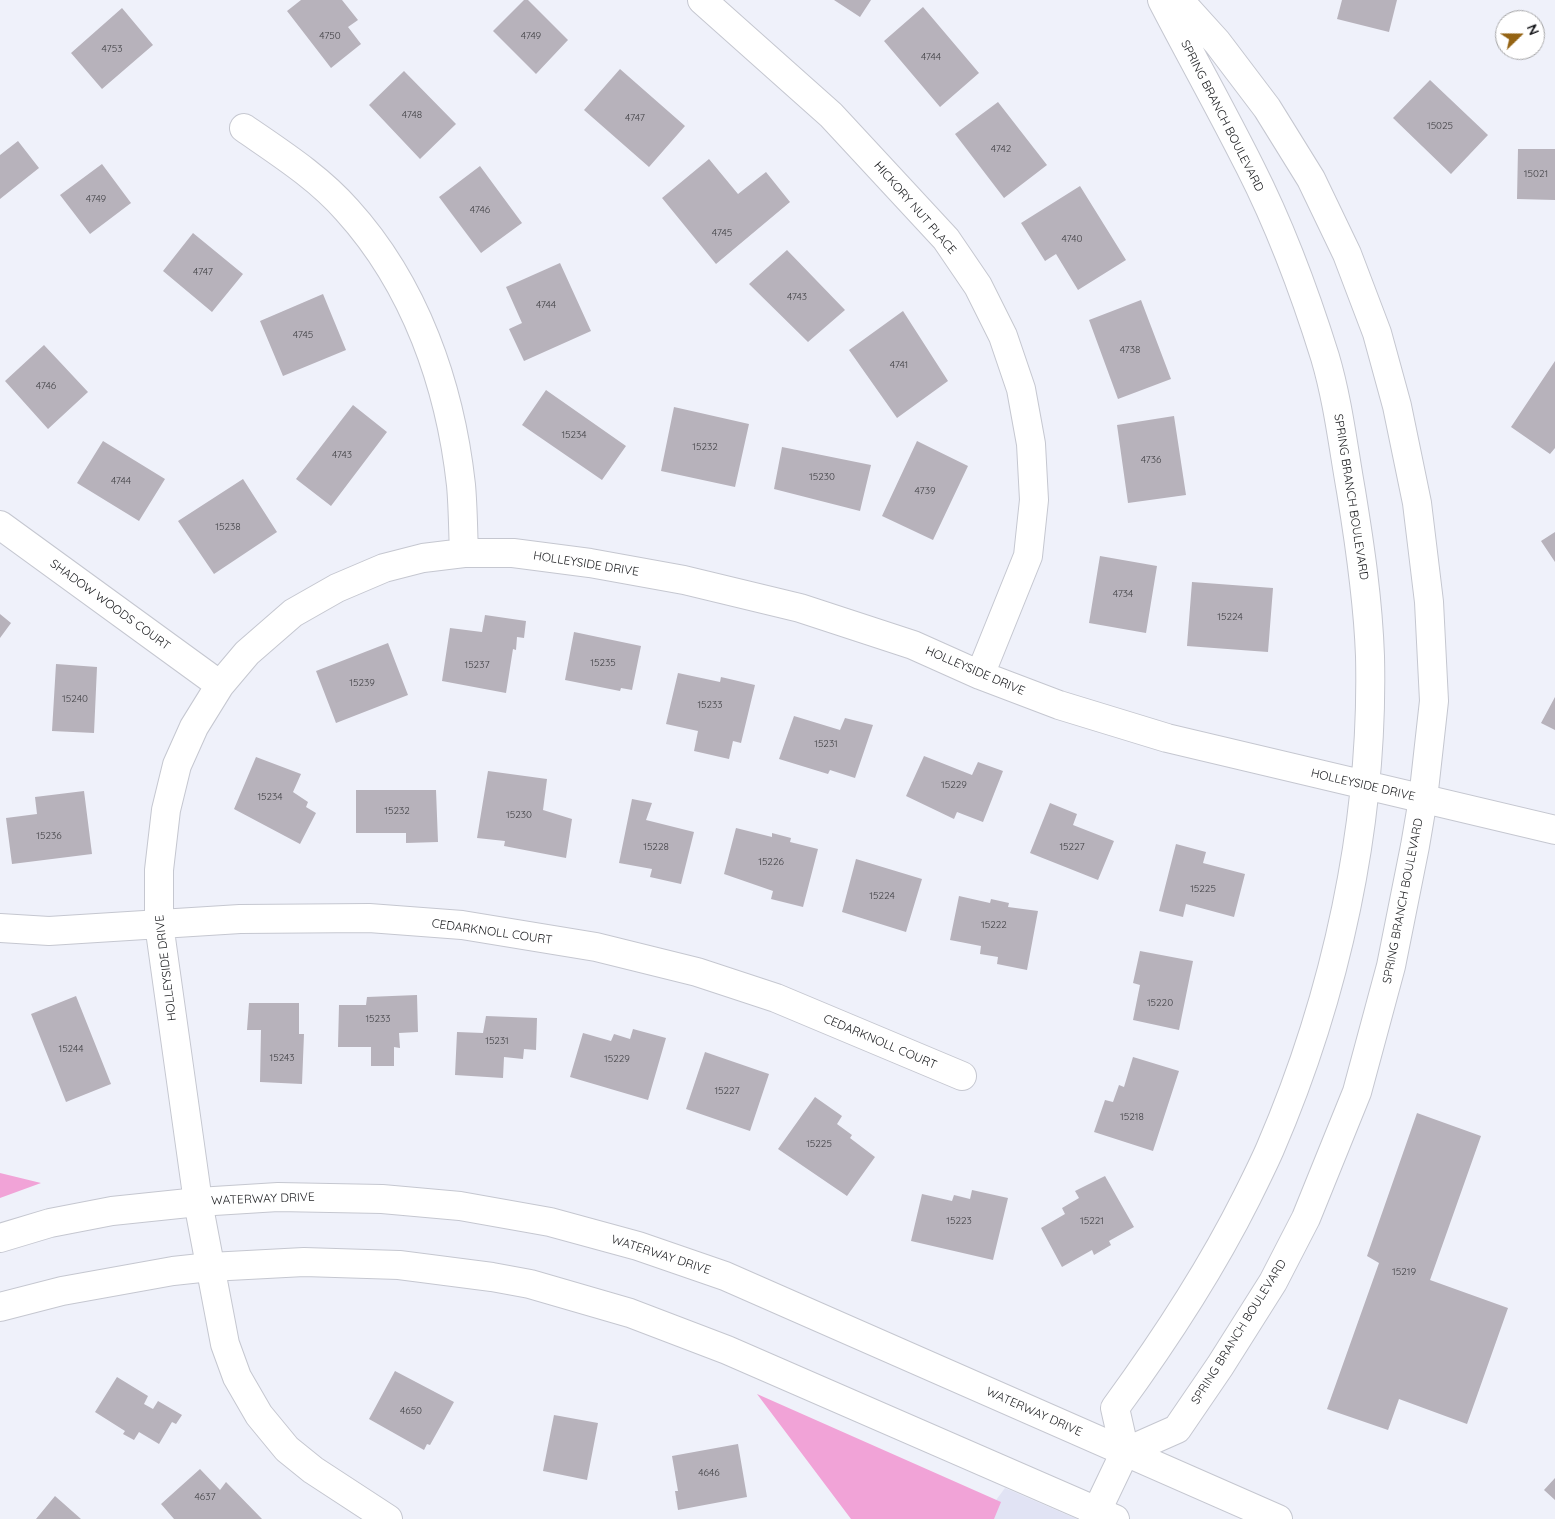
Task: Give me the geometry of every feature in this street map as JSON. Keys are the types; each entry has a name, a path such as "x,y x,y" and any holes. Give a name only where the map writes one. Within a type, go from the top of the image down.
{"street":[{"name":"HICKORY NUT PLACE","path":"702,0 831,115 946,239 978,286 1003,336 1021,389 1031,444 1034,500 1028,556 980,675"},
{"name":"SPRING BRANCH BOULEVARD","path":"1162,0 1252,170 1288,253 1324,357 1335,396 1363,568 1370,655 1369,744 1354,866 1335,957 1304,1065 1269,1152 1227,1236 1168,1332 1115,1408 1125,1452 1177,1429 1220,1366 1273,1282 1306,1218 1357,1092 1391,966 1423,799 1434,701 1429,602 1417,503 1397,406 1377,333 1347,254 1311,179 1267,108 1217,42 1179,0"},
{"path":"244,128 304,171 347,209 382,254 411,303 431,351 450,417 461,484 464,553"},
{"name":"SHADOW WOODS COURT","path":"0,525 220,684"},
{"name":"HOLLEYSIDE DRIVE","path":"388,1519 313,1470 287,1449 259,1415 237,1377 225,1344 198,1202 159,924 159,870 166,810 177,765 194,727 220,684 247,653 293,613 337,588 384,568 423,558 464,553 513,553 590,563 684,580 800,608 913,645 980,675 1059,705 1166,738 1555,830"},
{"name":"CEDARKNOLL COURT","path":"0,928 49,931 240,919 369,918 462,925 596,947 697,972 776,998 962,1076"},
{"name":"WATERWAY DRIVE","path":"0,1238 50,1223 104,1213 198,1202 278,1197 382,1198 460,1206 550,1222 638,1246 725,1276 1278,1519"},
{"path":"0,1307 62,1291 172,1271 210,1267 304,1262 399,1265 530,1284 630,1313 727,1350 1101,1516 1125,1452"}],"shaded area":[{"path":"0,1173 41,1183 0,1198"},
{"path":"757,1394 1001,1502 994,1519 851,1519"},
{"path":"1005,1488 1077,1519 982,1519"}],"building":[{"path":"301,0 342,0 358,20 348,27 361,44 331,68 287,11"},
{"path":"524,0 528,0 568,40 536,74 493,31"},
{"path":"834,0 871,0 860,17"},
{"path":"1342,0 1397,0 1389,32 1337,19"},
{"path":"923,7 979,73 940,107 884,41"},
{"path":"122,8 153,45 102,89 71,53"},
{"path":"620,69 685,126 649,167 584,110"},
{"path":"404,71 456,124 420,159 369,105"},
{"path":"1430,80 1488,135 1451,174 1393,118"},
{"path":"998,102 1047,165 1004,198 955,134"},
{"path":"18,141 39,168 0,199 0,155"},
{"path":"1518,149 1555,149 1555,200 1517,199"},
{"path":"709,159 738,194 766,172 790,202 716,264 662,198"},
{"path":"102,164 131,203 90,234 60,195"},
{"path":"480,166 522,223 481,253 439,197"},
{"path":"1080,186 1126,260 1078,290 1056,254 1045,261 1021,223"},
{"path":"193,233 243,274 212,312 163,271"},
{"path":"787,250 845,310 808,342 749,284"},
{"path":"560,263 591,331 524,361 509,329 522,323 506,287"},
{"path":"323,294 346,350 283,376 260,321"},
{"path":"1141,300 1171,379 1118,399 1089,320"},
{"path":"903,311 948,381 897,418 849,350"},
{"path":"44,345 88,392 48,429 5,381"},
{"path":"1555,361 1555,448 1550,454 1511,427"},
{"path":"546,390 626,446 602,480 522,425"},
{"path":"353,405 387,432 331,506 296,479"},
{"path":"674,407 749,424 735,487 661,471"},
{"path":"1174,416 1186,495 1128,503 1117,425"},
{"path":"103,441 165,479 139,521 77,483"},
{"path":"917,441 968,466 933,540 882,516"},
{"path":"782,447 871,465 860,511 774,489"},
{"path":"243,479 277,532 214,574 178,521"},
{"path":"1555,532 1555,562 1541,541"},
{"path":"1100,556 1157,566 1146,633 1089,623"},
{"path":"1192,582 1273,588 1268,652 1187,646"},
{"path":"0,614 11,623 0,638"},
{"path":"485,615 526,621 524,638 517,637 516,650 513,649 506,693 442,681 450,628 482,632"},
{"path":"574,632 641,646 632,690 621,688 620,691 565,680"},
{"path":"388,643 408,695 336,723 316,671"},
{"path":"56,664 97,667 94,733 52,731"},
{"path":"678,673 720,682 721,677 755,685 741,743 733,741 729,759 694,751 698,731 666,724"},
{"path":"1555,697 1555,730 1541,723"},
{"path":"794,716 840,730 845,718 873,725 855,778 830,770 828,774 779,759"},
{"path":"924,756 972,775 978,762 1003,771 983,822 957,812 954,819 906,796"},
{"path":"256,757 301,774 293,792 308,802 306,807 316,813 300,844 234,809"},
{"path":"488,771 547,779 543,810 572,819 566,858 504,846 505,841 477,838"},
{"path":"356,790 436,790 438,842 406,843 406,833 356,833"},
{"path":"84,791 92,854 12,864 6,818 37,814 35,797"},
{"path":"632,799 652,803 646,820 694,832 681,884 650,877 652,869 619,863"},
{"path":"1050,803 1077,814 1073,825 1114,841 1098,880 1030,853"},
{"path":"736,828 772,837 772,833 791,838 790,842 818,849 803,907 771,899 773,891 724,874"},
{"path":"1176,844 1206,852 1203,863 1245,874 1234,917 1186,904 1183,917 1159,911"},
{"path":"856,859 922,879 906,932 842,912"},
{"path":"959,896 990,903 991,899 1009,903 1008,907 1038,911 1027,970 997,964 998,957 980,954 981,946 950,940"},
{"path":"1140,951 1193,961 1179,1030 1133,1020 1140,985 1133,983"},
{"path":"417,995 418,1032 399,1033 400,1048 394,1047 394,1066 371,1066 371,1047 338,1047 339,1005 366,1005 367,997"},
{"path":"76,996 111,1084 66,1102 31,1014"},
{"path":"249,1003 299,1003 299,1034 304,1034 302,1084 260,1082 261,1030 247,1030"},
{"path":"486,1016 537,1018 536,1050 524,1049 523,1059 504,1057 503,1078 455,1075 457,1032 483,1033"},
{"path":"633,1029 666,1038 648,1100 570,1077 583,1033 611,1041 614,1034 630,1039"},
{"path":"705,1052 769,1074 750,1131 686,1109"},
{"path":"1133,1057 1179,1071 1153,1151 1094,1132 1105,1100 1113,1102 1119,1085 1124,1087"},
{"path":"815,1097 842,1116 837,1124 852,1135 850,1138 875,1157 847,1196 778,1149"},
{"path":"1417,1113 1481,1136 1430,1280 1508,1308 1467,1424 1399,1399 1388,1430 1327,1409 1379,1263 1367,1256"},
{"path":"1105,1176 1134,1227 1109,1241 1111,1245 1094,1255 1092,1250 1062,1267 1041,1228 1065,1214 1062,1208 1079,1198 1075,1191"},
{"path":"972,1190 1008,1198 993,1260 911,1241 922,1194 952,1201 954,1195 970,1199"},
{"path":"395,1371 454,1402 430,1445 427,1444 424,1450 369,1419"},
{"path":"117,1377 148,1396 144,1404 153,1409 158,1401 182,1415 176,1424 172,1422 159,1444 139,1432 134,1440 123,1434 125,1431 95,1412"},
{"path":"554,1415 598,1423 587,1480 543,1471"},
{"path":"738,1444 747,1497 678,1510 675,1491 678,1491 672,1456"},
{"path":"200,1469 220,1490 226,1482 262,1519 174,1519 161,1504"},
{"path":"1555,1478 1555,1500 1544,1490"},
{"path":"55,1496 81,1519 36,1519"}]}
